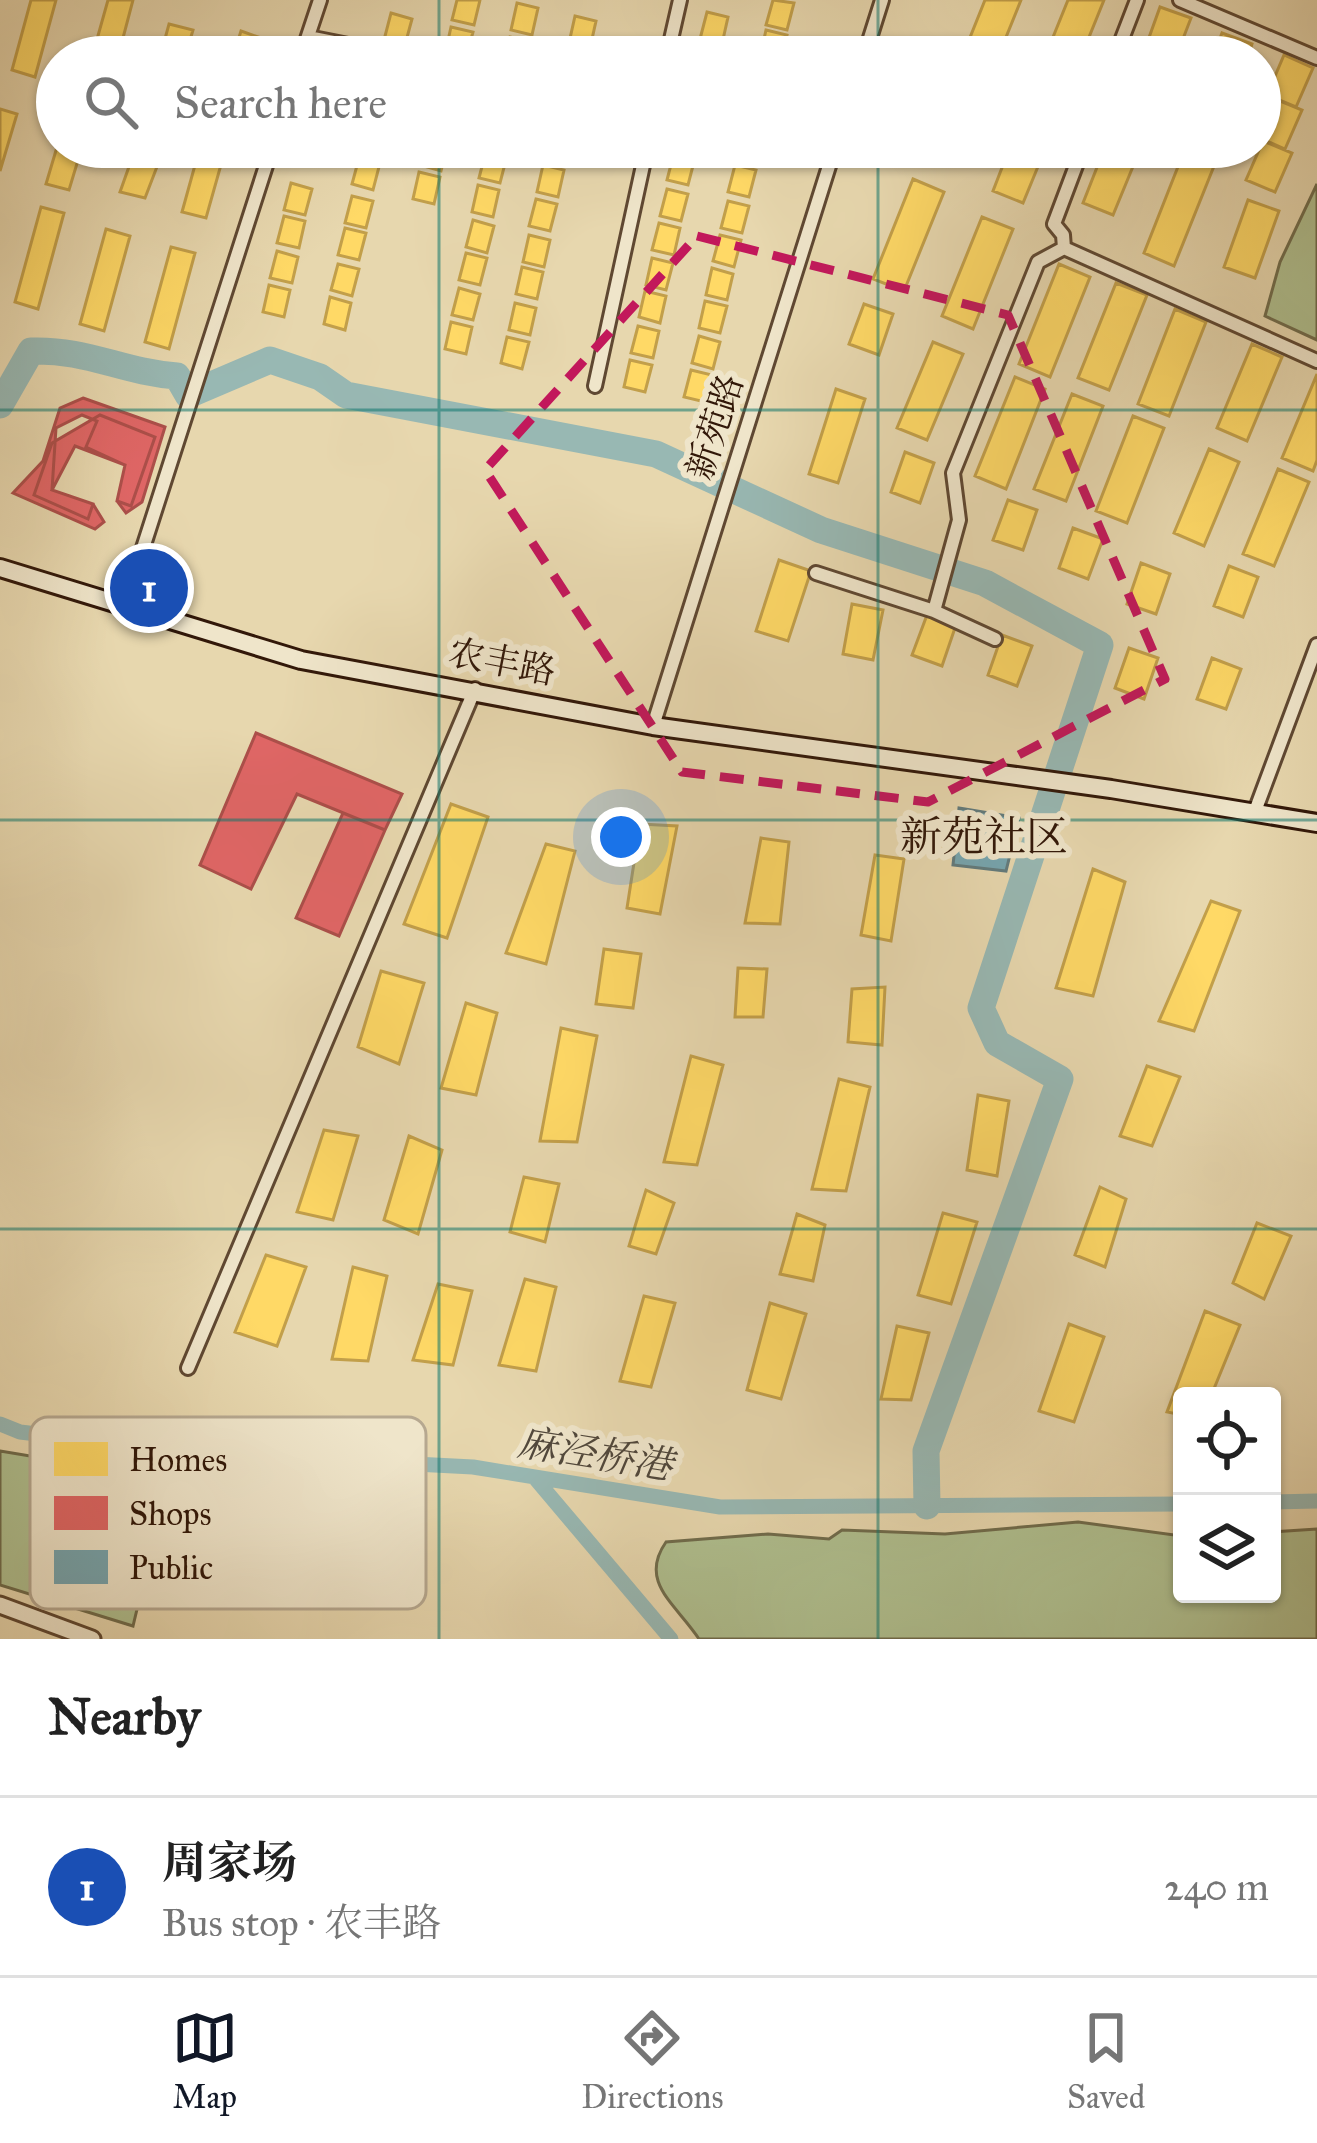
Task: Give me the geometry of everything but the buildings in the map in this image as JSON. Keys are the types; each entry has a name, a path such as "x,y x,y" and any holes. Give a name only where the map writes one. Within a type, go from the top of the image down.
{"main road":[{"name":"农丰路","path":"0,568 301,660 653,726 1111,789 1254,814"},
{"path":"1254,814 1317,824"}],"street":[{"path":"308,36 320,0"},
{"path":"672,36 680,0"},
{"path":"871,36 882,0"},
{"path":"1123,36 1137,0"},
{"path":"1180,0 1265,36"},
{"path":"1281,43 1317,58"},
{"path":"124,607 265,168"},
{"path":"595,386 642,168"},
{"name":"新苑路","path":"653,726 829,168"},
{"path":"1064,248 1064,235 1054,224 1075,168"},
{"path":"1064,248 1317,362"},
{"path":"934,611 958,526 953,473 1038,262 1064,248"},
{"path":"816,573 934,611 995,639"},
{"path":"1254,814 1317,645"},
{"path":"188,1368 475,689"},
{"path":"0,1605 92,1639"}],"highlighted area":[{"path":"697,236 1008,315 1165,679 928,802 682,772 485,470"}],"green space":[{"path":"1317,184 1317,340 1265,316 1280,262"},
{"path":"0,1451 30,1456 30,1594 0,1585"},
{"path":"1078,1522 1173,1535 1173,1603 1281,1603 1281,1531 1317,1529 1317,1639 699,1639 663,1592 656,1569 666,1542 768,1534 829,1539 842,1530 945,1534"},
{"path":"78,1609 137,1609 133,1626"}],"waterway":[{"path":"0,405 31,351 70,354 177,376 188,395 270,360 320,377 346,395 656,454 821,530 985,583 1100,645 981,1008 997,1043 1060,1079 926,1451 927,1506"},
{"name":"麻泾桥港","path":"0,1424 30,1433"},
{"name":"麻泾桥港","path":"426,1465 473,1467 720,1507 1173,1504"},
{"path":"534,1477 671,1639"},
{"name":"麻泾桥港","path":"1281,1502 1317,1501"}],"place":[{"name":"周家场","path":"149,588"}],"district":[{"name":"新苑社区","path":"984,837"}]}
